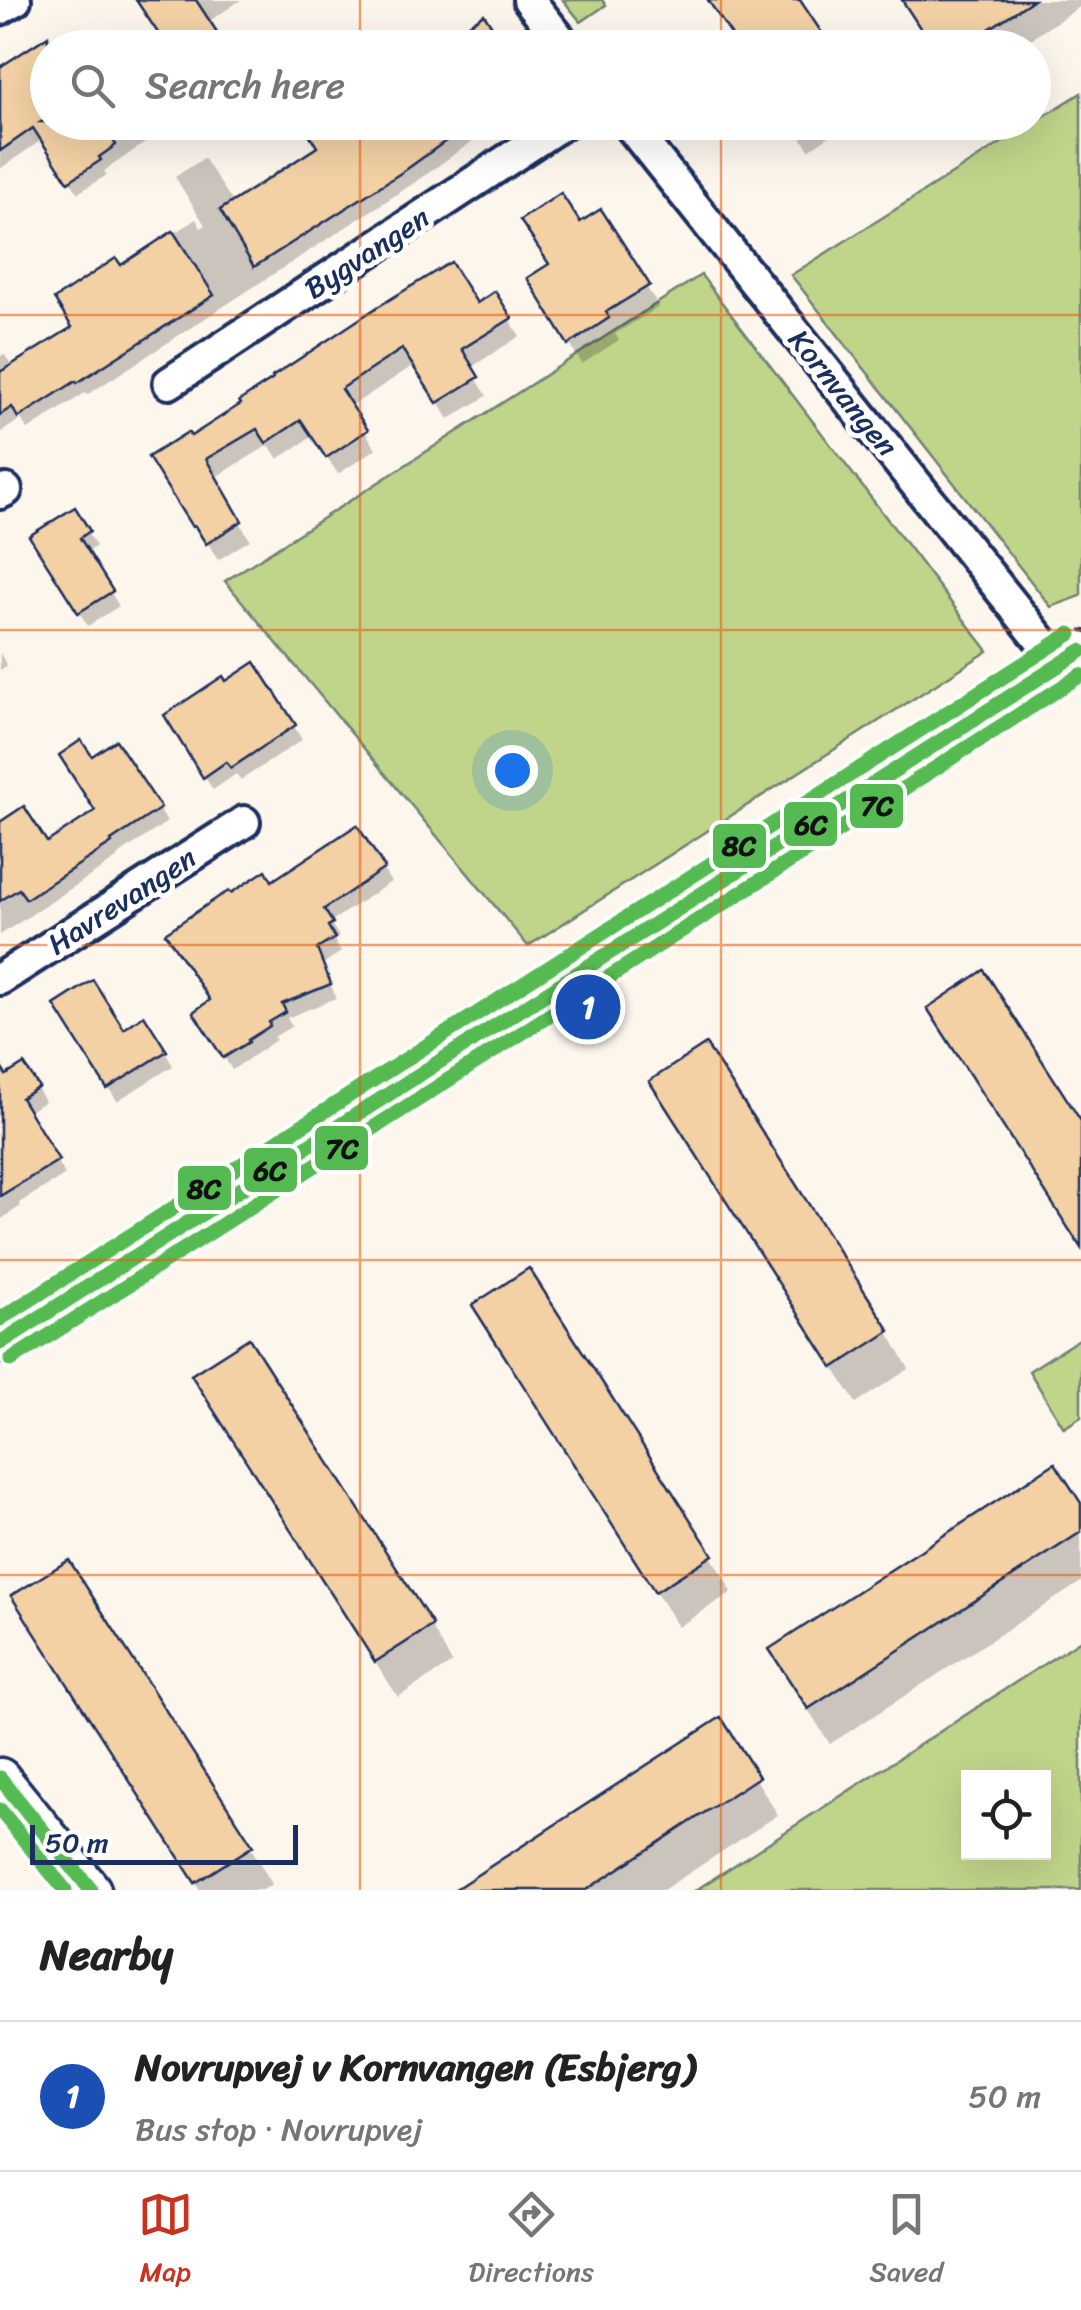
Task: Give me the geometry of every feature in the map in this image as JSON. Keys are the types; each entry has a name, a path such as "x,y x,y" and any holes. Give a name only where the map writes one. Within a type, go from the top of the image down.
{"street":[{"path":"0,10 14,0"},
{"path":"528,0 552,30"},
{"name":"Bygvangen","path":"169,383 538,140"},
{"name":"Kornvangen","path":"642,140 1070,657"},
{"path":"0,1343 1070,657"},
{"name":"Havrevangen","path":"0,979 244,822"},
{"path":"0,1778 91,1890"}],"green space":[{"path":"563,0 602,0 606,5 581,22"},
{"path":"1081,93 1081,596 1051,607 791,275 1006,140 1051,140 1051,112"},
{"path":"701,275 988,651 528,946 225,581"},
{"path":"1081,1338 1081,1417 1064,1428 1029,1371"},
{"path":"1081,1640 1081,1890 696,1890"}],"building":[{"path":"136,0 196,0 216,30 156,30"},
{"path":"708,0 800,0 820,30 728,30"},
{"path":"902,0 1033,0 987,30 921,30"},
{"path":"484,14 494,30 460,30"},
{"path":"30,48 30,130 0,151 0,67"},
{"path":"41,140 113,140 116,145 99,157 101,160 68,182"},
{"path":"313,140 447,140 254,267 220,210 317,147"},
{"path":"561,193 580,222 601,209 650,285 606,312 609,318 568,345 527,278 549,264 520,220"},
{"path":"173,231 214,295 18,418 12,407 0,415 0,372 72,327 54,299 116,258 121,265"},
{"path":"451,262 477,303 495,291 512,318 462,349 479,377 437,403 402,349 341,389 368,430 326,458 301,420 266,443 257,429 206,459 242,521 206,544 148,457 188,432 191,436 241,404 239,401 272,377"},
{"path":"75,507 90,531 80,538 113,591 78,613 29,536"},
{"path":"255,662 296,725 231,768 226,762 203,778 164,715 223,676 226,681"},
{"path":"81,740 92,756 116,740 161,808 26,899 19,889 0,901 0,822 24,806 47,842 95,811 59,755"},
{"path":"357,825 385,868 324,909 333,923 328,926 335,938 317,949 331,984 282,1004 286,1012 223,1058 193,1012 210,1000 165,933 266,870 272,881"},
{"path":"984,970 1081,1121 1081,1248 927,1008"},
{"path":"93,980 124,1029 144,1015 167,1051 107,1089 54,1005"},
{"path":"706,1044 890,1331 833,1368 649,1081"},
{"path":"24,1064 39,1087 21,1098 59,1160 0,1196 0,1066 6,1075"},
{"path":"529,1268 713,1555 655,1592 472,1305"},
{"path":"249,1338 433,1625 375,1662 191,1375"},
{"path":"1055,1463 1081,1503 1081,1532 808,1709 769,1649"},
{"path":"69,1560 253,1846 195,1883 11,1596"},
{"path":"721,1717 759,1777 586,1890 454,1890"}],"transit line":[{"name":"8C","path":"0,1319 1070,634"},
{"name":"6C","path":"0,1343 1081,651"},
{"name":"7C","path":"11,1360 1081,675"},
{"name":"6C","path":"0,1778 91,1890"},
{"name":"7C","path":"0,1810 65,1890"}],"place":[{"name":"Novrupvej v Kornvangen (Esbjerg)","path":"588,1007"}]}
